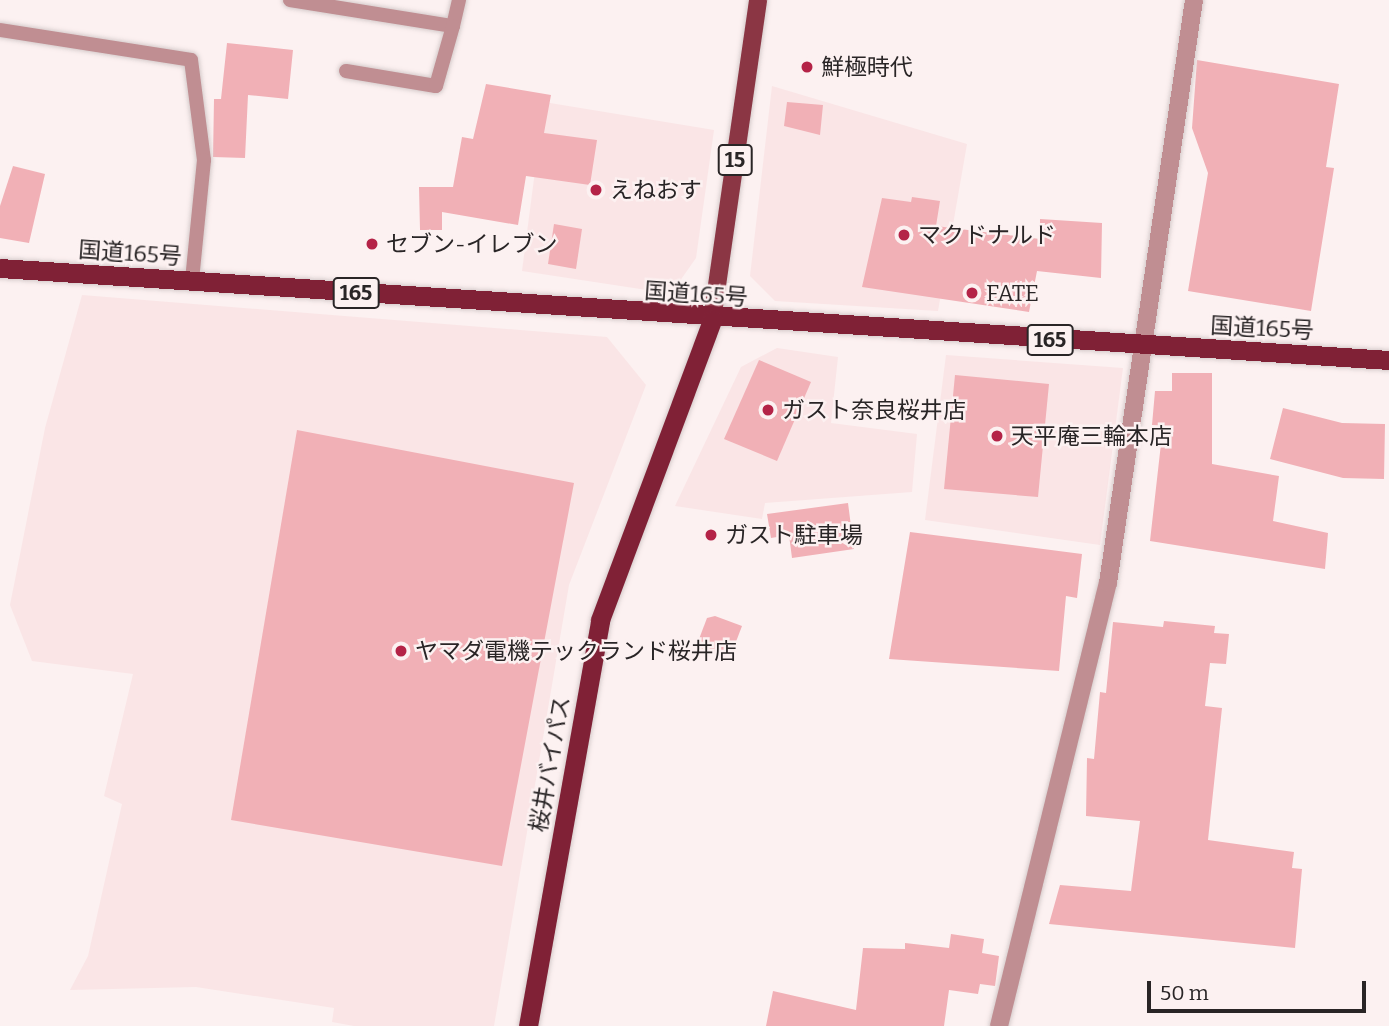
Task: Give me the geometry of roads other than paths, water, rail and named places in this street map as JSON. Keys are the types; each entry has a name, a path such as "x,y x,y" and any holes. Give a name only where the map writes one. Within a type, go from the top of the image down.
{"highway":[{"name":"国道165号","path":"0,268 712,320 1389,360"},
{"name":"桜井バイパス","path":"528,1026 600,620 712,320"}],"main road":[{"name":"15","path":"712,320 758,0"}],"street":[{"path":"999,1026 1108,583 1194,0"}],"lane":[{"path":"290,0 453,26"},
{"path":"346,71 436,86 459,0"},
{"path":"0,30 191,60 204,160 192,281"}],"place":[{"name":"鮮極時代","path":"807,67"},
{"name":"えねおす","path":"596,190"},
{"name":"マクドナルド","path":"904,235"},
{"name":"セブン-イレブン","path":"372,244"},
{"name":"FATE","path":"972,293"},
{"name":"ガスト奈良桜井店","path":"768,410"},
{"name":"天平庵三輪本店","path":"997,436"},
{"name":"ガスト駐車場","path":"711,535"},
{"name":"ヤマダ電機テックランド桜井店","path":"401,651"}]}
